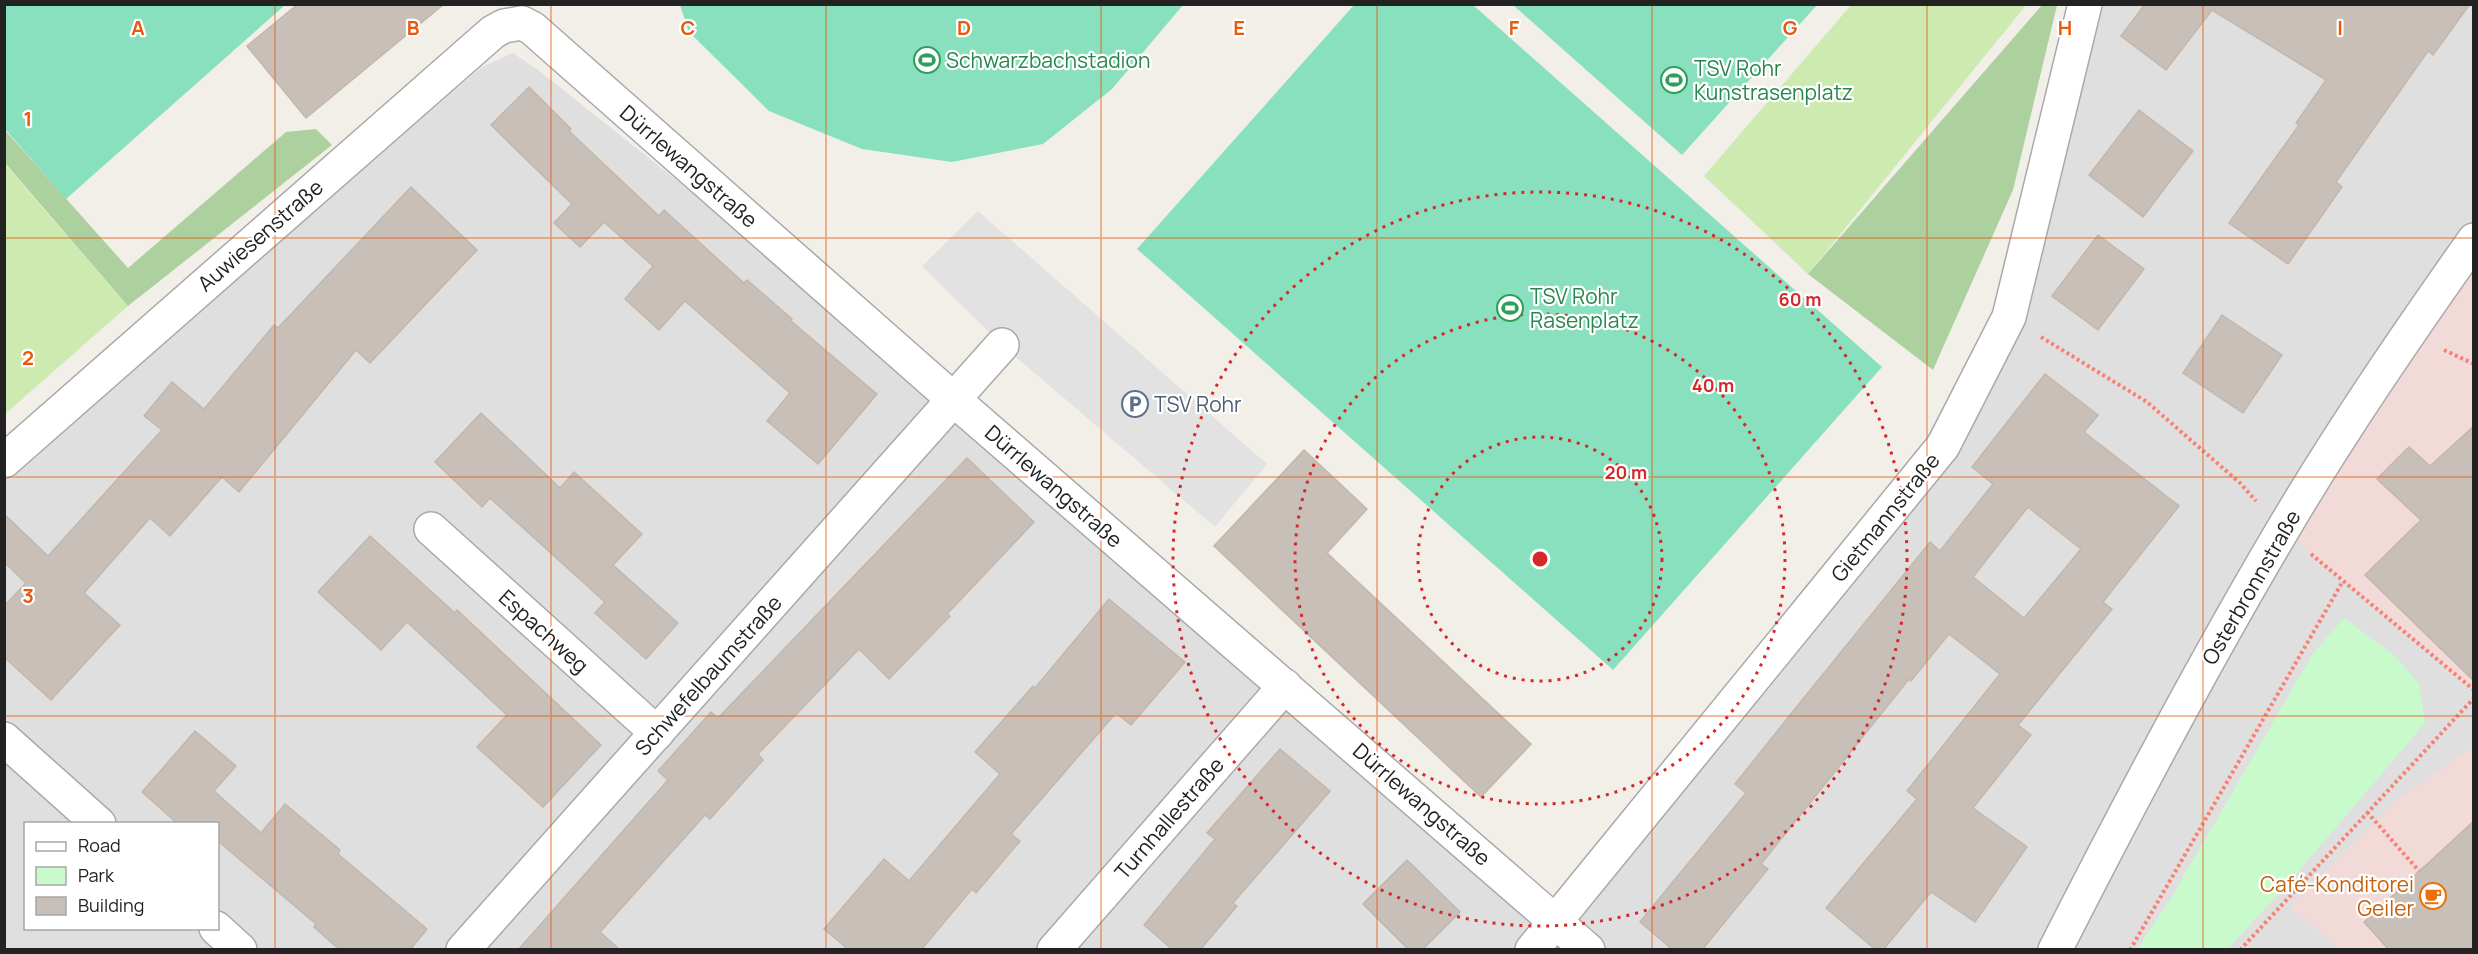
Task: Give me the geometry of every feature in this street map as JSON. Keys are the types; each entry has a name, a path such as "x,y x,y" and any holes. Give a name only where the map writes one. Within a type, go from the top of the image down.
{"street":[{"name":"Gietmannstraße","path":"1532,950 1943,446 2009,317 2085,4"},
{"name":"Dürrlewangstraße","path":"518,14 953,399 1588,950"},
{"name":"Auwiesenstraße","path":"4,461 493,32 518,14"},
{"name":"Osterbronnstraße","path":"2055,950 2145,772 2283,530 2408,334 2474,240"},
{"name":"Schwefelbaumstraße","path":"463,950 1002,345"},
{"name":"Espachweg","path":"431,529 657,733"},
{"name":"Turnhallestraße","path":"1054,950 1285,686"},
{"path":"4,739 97,822"},
{"path":"218,930 240,950"}],"path":[{"path":"2009,317 2147,402 2240,483 2283,530 2474,690"},
{"path":"2130,950 2343,581"},
{"path":"2240,950 2474,698"},
{"path":"2367,812 2419,872"}],"shaded area":[{"path":"2085,5 2473,5 2473,949 5,949 4,461 123,356 482,67 513,53 538,70 953,399 1555,919 1943,446 2009,317"},
{"name":"TSV Rohr","path":"978,211 1267,464 1215,527 1002,345 922,266"},
{"path":"2473,240 2474,684 2470,688 2283,530"},
{"path":"2473,746 2473,949 2341,949 2290,907 2396,801"}],"green space":[{"name":"Schwarzbachstadion","path":"680,4 1183,5 1112,89 1043,144 952,162 862,149 769,111 689,32"},
{"path":"2027,4 1808,274 1704,176 1851,5"},
{"path":"4,5 285,5 66,199 5,129"},
{"name":"TSV Rohr Rasenplatz","path":"1354,5 1473,5 1882,367 1613,670 1137,249"},
{"name":"TSV Rohr Kunstrasenplatz","path":"1513,5 1817,5 1682,155"},
{"path":"2042,5 2057,5 2013,190 1933,370 1808,274"},
{"path":"4,129 128,268 286,132 316,129 332,145 128,306 5,163"},
{"path":"4,163 128,306 5,414 4,414"},
{"path":"2344,618 2395,656 2419,684 2425,723 2292,879 2228,949 2137,949 2167,905 2312,655"}],"building":[{"path":"298,4 444,4 306,118 247,46"},
{"path":"2145,4 2470,4 2433,55 2428,51 2336,182 2342,187 2288,264 2229,223 2299,125 2296,123 2326,80 2212,10 2166,70 2121,36"},
{"path":"529,87 571,129 569,131 659,216 664,210 744,283 747,280 792,319 791,321 877,394 818,464 767,421 790,393 685,301 659,330 625,299 653,266 604,222 580,247 554,223 572,204 491,125"},
{"path":"2139,110 2193,151 2143,217 2089,175"},
{"path":"411,187 477,250 370,363 356,350 239,492 222,477 170,536 150,518 84,593 120,625 51,700 4,657 4,606 26,583 4,562 4,514 48,556 162,430 144,416 172,382 204,409 274,325 278,328"},
{"path":"2098,235 2144,269 2098,330 2052,296"},
{"path":"2222,315 2282,355 2243,413 2183,373"},
{"path":"2045,374 2098,415 2084,432 2179,506 2103,602 2112,609 2018,725 2031,735 1973,808 2027,847 1975,922 1931,892 1883,950 1876,950 1826,908 1917,799 1907,791 2000,674 1949,634 1911,681 1909,679 1761,864 1768,869 1702,950 1673,950 1640,922 1746,793 1735,784 1803,699 1930,542 1940,551 1993,484 1972,467","holes":["2028,507 2081,549 2024,618 1973,577"]},
{"path":"481,413 560,488 574,472 642,534 613,565 678,623 646,659 595,613 605,602 490,498 482,507 435,462"},
{"path":"2474,426 2474,681 2365,575 2421,520 2377,479 2409,447 2430,466"},
{"path":"1304,450 1367,509 1327,553 1531,744 1481,797 1214,546"},
{"path":"967,458 1034,522 947,614 950,616 889,679 859,649 758,754 763,760 710,819 705,815 600,932 620,950 518,950 668,780 658,771 711,712 718,718"},
{"path":"370,536 455,613 457,610 601,745 543,807 477,747 507,715 407,622 381,650 318,592"},
{"path":"1109,599 1185,662 1131,725 1116,713 1011,834 1020,841 976,893 972,889 921,950 849,950 824,929 884,859 909,881 1000,774 975,752 1033,686 1035,688"},
{"path":"195,731 236,766 214,791 261,833 285,804 340,850 338,854 427,929 410,950 340,950 314,927 316,924 219,842 219,822 176,822 142,792"},
{"path":"1280,749 1330,791 1233,903 1237,906 1200,950 1173,950 1144,925 1215,839 1207,833"},
{"name":"Café-Konditorei Geiler","path":"2474,821 2474,950 2389,950 2364,922"},
{"path":"1407,860 1460,912 1422,950 1409,950 1363,904"}],"place":[{"name":"Schwarzbachstadion","path":"927,60"},
{"name":"TSV Rohr Kunstrasenplatz","path":"1674,80"},
{"name":"TSV Rohr Rasenplatz","path":"1510,308"},
{"name":"TSV Rohr","path":"1135,404"},
{"name":"Café-Konditorei Geiler","path":"2433,896"}]}
